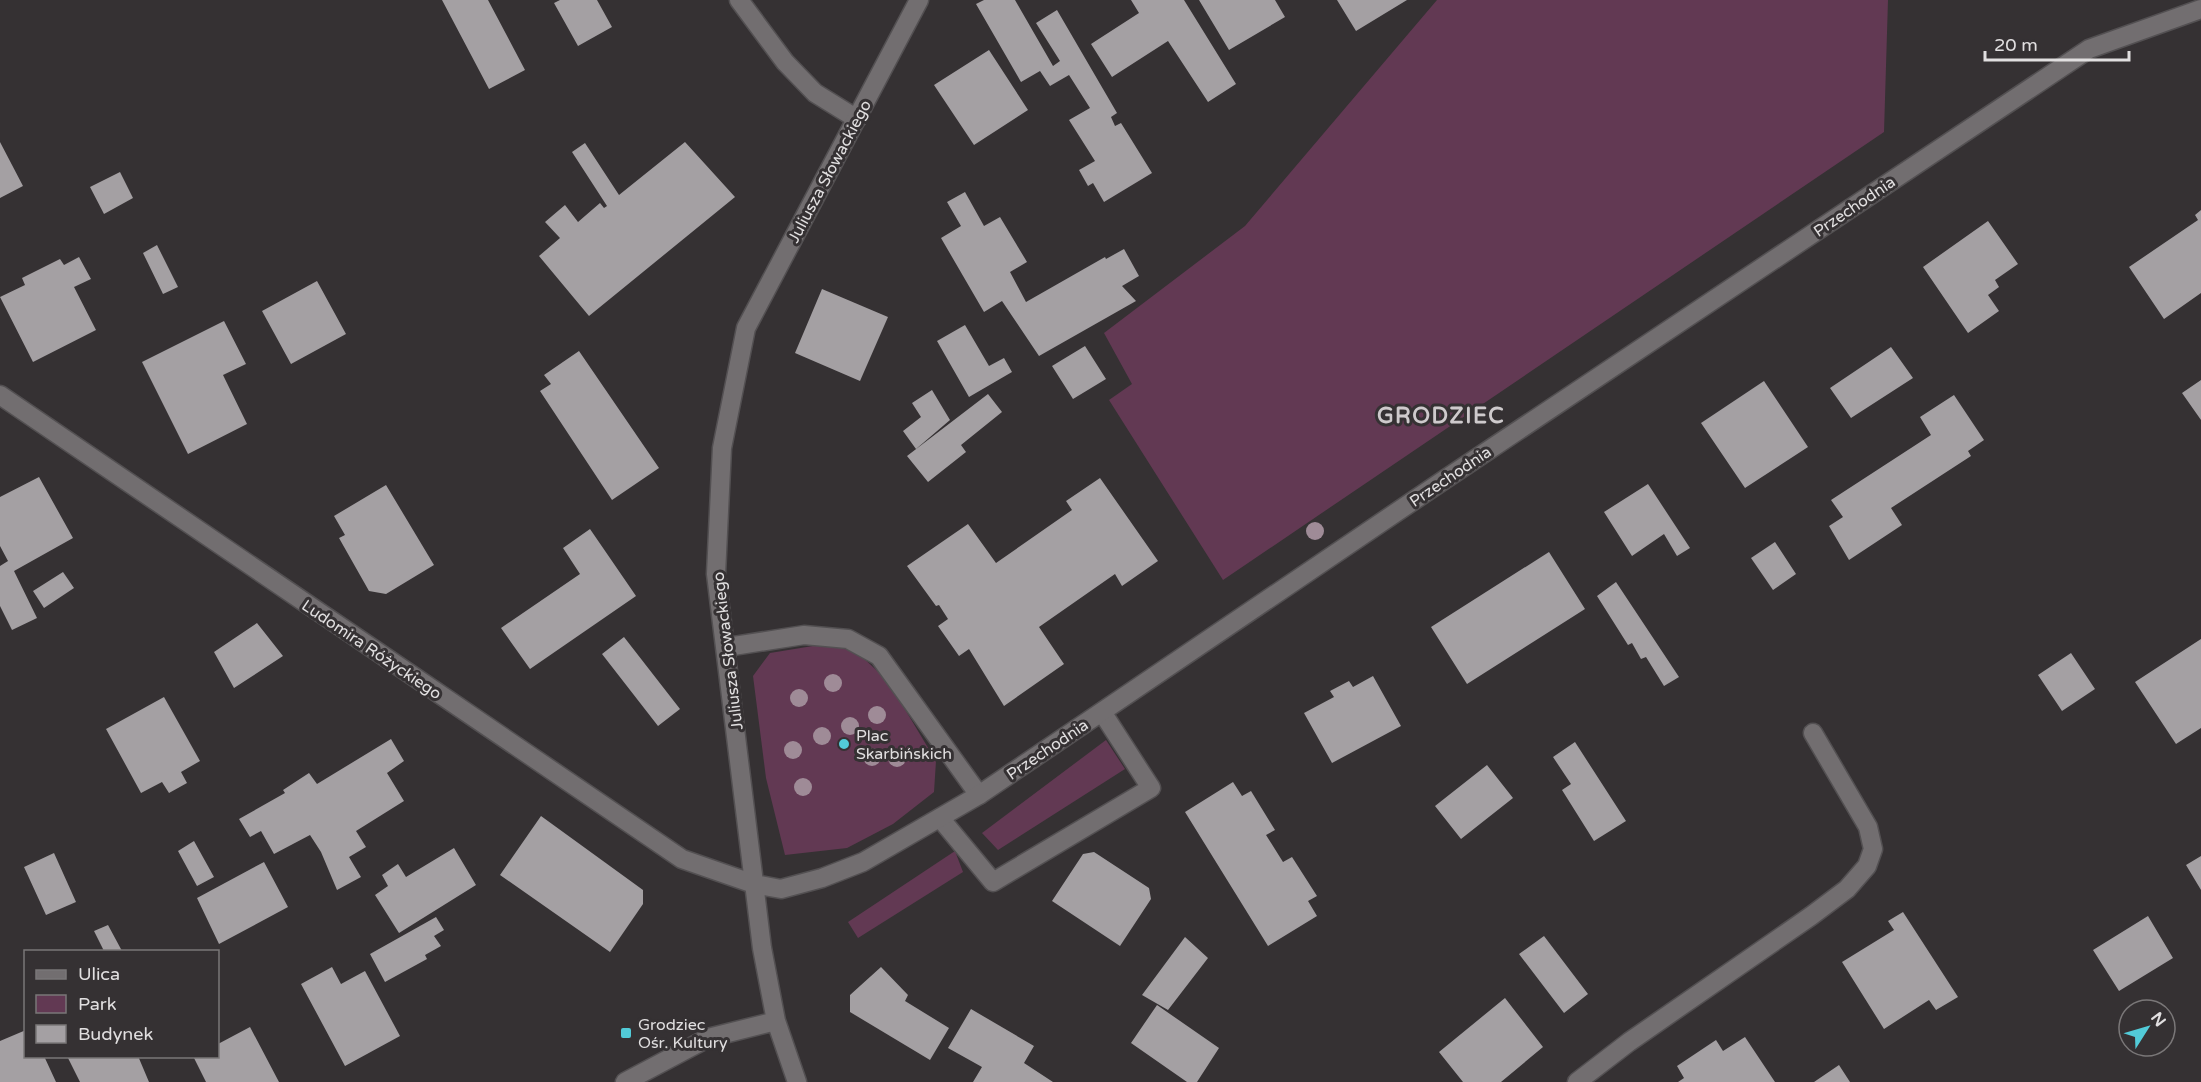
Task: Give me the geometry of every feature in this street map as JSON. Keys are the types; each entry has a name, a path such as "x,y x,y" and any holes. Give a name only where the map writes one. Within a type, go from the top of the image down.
{"street":[{"path":"739,0 785,62 815,93 857,119"},
{"name":"Juliusza Słowackiego","path":"797,1082 776,1021 762,948 727,647 716,574 722,448 746,328 919,0"},
{"name":"Przechodnia","path":"754,884 781,889 822,878 863,862 979,795 2089,49 2201,9"},
{"name":"Ludomira Różyckiego","path":"0,395 681,859 754,884"},
{"path":"727,647 804,635 848,639 879,656 979,795"},
{"path":"940,818 993,882 1151,788 1102,712"},
{"path":"1577,1082 1629,1042 1811,916 1846,889 1867,866 1872,849 1868,827 1813,733"},
{"path":"625,1082 708,1038 776,1021"}],"green space":[{"path":"1437,0 1888,0 1884,132 1223,580 1109,400 1132,384 1104,333 1245,226"},
{"name":"Plac Skarbińskich","path":"831,643 858,653 888,681 936,761 934,792 893,824 847,848 785,855 766,778 753,676 770,653"},
{"path":"1106,740 1125,769 998,850 982,833"},
{"path":"955,851 963,872 858,938 848,922"}],"building":[{"path":"442,0 488,0 525,70 489,89"},
{"path":"560,0 597,0 612,27 578,46 554,3"},
{"path":"984,0 1015,0 1053,66 1060,61 1036,23 1057,10 1117,113 1111,117 1115,126 1121,123 1152,173 1104,202 1093,183 1088,186 1079,170 1095,161 1069,120 1090,108 1069,75 1050,86 1040,71 1021,82 976,4"},
{"path":"1131,0 1184,0 1236,84 1208,102 1168,41 1112,77 1091,44 1139,13"},
{"path":"1199,0 1275,0 1285,17 1229,50"},
{"path":"1337,0 1407,0 1356,31"},
{"path":"989,50 1028,110 974,145 934,85"},
{"path":"0,142 23,186 0,198"},
{"path":"685,142 735,197 589,316 539,256 560,238 545,222 565,205 578,222 600,203 604,208 607,206 572,152 585,143 619,195"},
{"path":"120,172 133,198 104,214 90,187"},
{"path":"965,192 984,226 1000,217 1027,262 1010,272 1026,302 1105,257 1106,259 1124,249 1139,276 1122,286 1136,301 1039,356 1002,301 984,312 941,238 961,226 947,202"},
{"path":"2201,210 2201,293 2164,319 2129,267 2198,220 2195,215"},
{"path":"1988,221 2018,264 1995,280 1999,287 1988,295 1999,311 1968,333 1923,267"},
{"path":"157,245 178,287 163,294 143,253"},
{"path":"79,257 91,279 74,287 96,330 33,362 0,297 25,285 22,278 60,259 64,265"},
{"path":"317,281 346,334 291,364 262,311"},
{"path":"822,289 888,317 860,381 795,353"},
{"path":"224,321 246,364 223,375 247,424 188,454 142,362"},
{"path":"965,325 989,366 1004,358 1012,372 969,397 937,341"},
{"path":"1085,346 1106,379 1073,399 1052,366"},
{"path":"1891,347 1913,378 1851,418 1830,388"},
{"path":"579,351 659,468 612,500 540,391 551,384 544,375"},
{"path":"2201,380 2201,420 2182,393"},
{"path":"1764,381 1808,447 1745,488 1701,423"},
{"path":"932,390 950,420 916,449 903,431 921,417 912,403"},
{"path":"988,394 1002,412 961,445 966,452 928,482 907,456"},
{"path":"1954,395 1984,440 1968,451 1971,456 1891,508 1902,525 1849,560 1829,526 1843,517 1831,500 1931,435 1920,417"},
{"path":"39,477 73,538 14,571 37,618 12,630 0,606 0,566 8,561 0,546 0,497"},
{"path":"1100,478 1158,561 1122,586 1115,574 1039,627 1064,664 1004,706 969,649 959,656 938,626 948,619 907,566 968,524 996,563 1072,510 1066,501"},
{"path":"1648,484 1690,548 1677,556 1664,534 1632,556 1604,512"},
{"path":"386,485 434,565 386,594 369,591 339,538 345,535 334,516"},
{"path":"590,529 636,596 530,669 501,628 580,574 563,548"},
{"path":"1775,542 1796,574 1773,590 1751,558"},
{"path":"1549,552 1585,609 1467,684 1431,627"},
{"path":"63,572 74,588 44,608 33,591"},
{"path":"1616,582 1679,677 1664,686 1646,657 1641,659 1632,643 1628,645 1597,596"},
{"path":"257,623 283,656 234,688 214,652"},
{"path":"624,637 680,709 658,726 602,654"},
{"path":"2201,639 2201,728 2176,744 2135,682"},
{"path":"2071,653 2095,689 2062,711 2038,675"},
{"path":"1373,676 1401,726 1332,763 1304,713 1334,697 1330,691 1349,681 1353,687"},
{"path":"164,697 200,761 181,772 187,783 169,793 162,782 141,793 106,729"},
{"path":"391,739 404,761 387,773 404,801 356,831 366,847 349,857 361,877 337,890 321,852 310,835 274,854 261,831 250,837 239,819 285,793 283,790 309,773 317,784"},
{"path":"1575,742 1626,821 1594,841 1562,790 1571,784 1553,757"},
{"path":"1487,765 1513,798 1461,839 1435,806"},
{"path":"1233,782 1242,796 1251,791 1275,830 1266,835 1283,862 1292,857 1317,896 1308,901 1317,916 1268,946 1185,812"},
{"path":"541,816 643,890 643,904 610,952 500,875"},
{"path":"194,841 214,877 197,886 178,851"},
{"path":"454,848 476,885 399,933 375,895 388,886 382,875 398,864 406,877"},
{"path":"1094,852 1149,888 1151,899 1120,946 1052,901 1083,854"},
{"path":"54,853 76,902 46,915 24,867"},
{"path":"2201,856 2201,890 2186,865"},
{"path":"264,862 288,907 219,944 197,898"},
{"path":"1903,912 1958,997 1936,1010 1929,1000 1884,1029 1842,962 1894,930 1888,921"},
{"path":"2148,916 2173,958 2119,991 2093,950"},
{"path":"436,917 444,930 434,936 441,946 425,955 427,959 385,982 370,954"},
{"path":"108,925 121,950 104,950 94,931"},
{"path":"1544,936 1588,994 1564,1013 1519,954"},
{"path":"1185,937 1208,958 1168,1010 1142,995"},
{"path":"332,967 341,984 365,971 400,1036 345,1066 301,984"},
{"path":"881,967 908,995 905,1001 949,1028 930,1060 850,1012 850,995"},
{"path":"1505,998 1543,1047 1501,1082 1463,1082 1439,1052"},
{"path":"1157,1005 1219,1048 1197,1082 1187,1082 1131,1043"},
{"path":"971,1009 1034,1046 1024,1063 1053,1082 973,1082 982,1067 948,1048"},
{"path":"250,1027 279,1082 206,1082 194,1058 219,1058 219,1043"},
{"path":"24,1031 24,1058 45,1058 56,1082 0,1082 0,1041"},
{"path":"1745,1037 1775,1082 1678,1082 1684,1078 1677,1066 1716,1040 1723,1051"},
{"path":"68,1058 139,1058 149,1082 80,1082"},
{"path":"1839,1065 1850,1082 1814,1082"}],"place":[{"name":"Plac Skarbińskich","path":"844,744"},
{"name":"Grodziec Ośr. Kultury","path":"626,1033"}],"district":[{"name":"GRODZIEC","path":"1441,415"}]}
